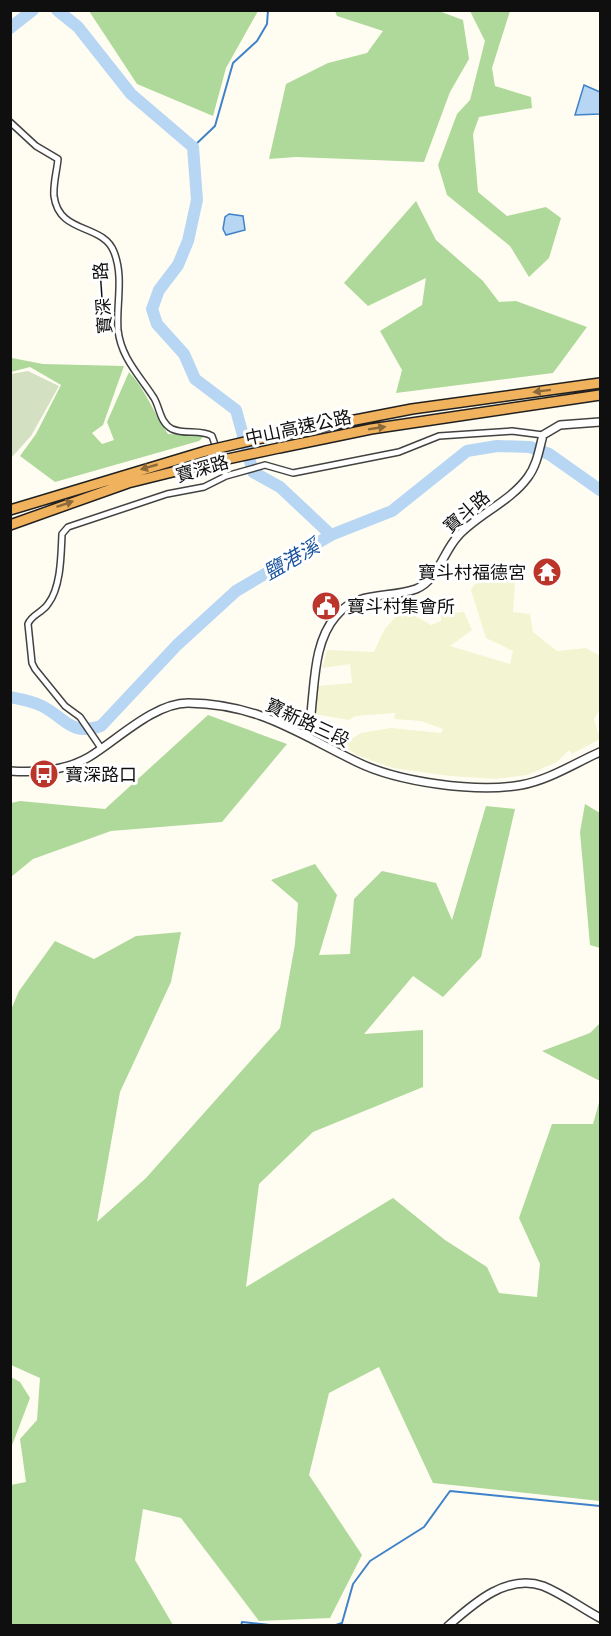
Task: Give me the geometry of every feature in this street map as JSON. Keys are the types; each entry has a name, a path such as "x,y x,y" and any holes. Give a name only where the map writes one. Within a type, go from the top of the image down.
{"highway":[{"name":"中山高速公路","path":"10,510 206,451 262,438 412,410 600,383"},
{"name":"中山高速公路","path":"10,525 128,483 209,463 371,429 600,394"}],"street":[{"name":"寶深一路","path":"10,122 36,146 58,159 54,198 66,220 107,242 114,251 119,285 118,329 121,346 137,375 155,399 160,415 172,429 212,436 226,476"},
{"name":"寶深路","path":"101,748 80,717 65,706 35,669 29,638 30,618 42,610 52,597 64,530 77,523 166,494 204,487 226,476 258,466 265,465 293,473 399,452 439,436 512,431 543,435 560,426 600,422"},
{"name":"寶斗路","path":"306,734 319,652 335,616 350,603 362,598 410,591 424,585 434,575 447,548 466,527 524,482 536,462 543,435"},
{"name":"寶新路三段","path":"10,771 36,772 70,765 101,748 138,723 172,706 186,703 250,712 306,734 373,770 472,788 500,788 527,784 600,752"},
{"path":"448,1626 492,1592 522,1583 545,1587 600,1618"}],"green space":[{"path":"89,11 258,11 226,68 213,116 137,84"},
{"path":"335,11 439,11 463,20 469,59 450,92 424,162 296,157 269,159 286,84 328,63 367,53 383,31 337,16"},
{"path":"470,11 510,11 492,68 495,86 531,97 532,108 479,117 473,134 478,192 507,216 546,207 561,218 549,258 529,277 510,246 447,195 438,165 457,114 470,100 485,41"},
{"path":"416,201 436,240 483,281 499,302 516,301 587,327 553,373 396,393 402,370 380,331 422,305 426,278 368,306 344,283"},
{"path":"12,358 43,364 124,366 103,425 92,433 102,444 114,440 107,422 129,372 140,386 168,434 204,436 199,441 55,482 20,456 36,434 61,385 30,367 11,372"},
{"path":"28,371 59,386 31,436 11,458 11,374"},
{"path":"501,562 516,569 513,612 530,614 533,632 557,651 586,648 600,656 600,709 594,719 600,739 572,754 569,750 557,762 527,775 496,779 450,776 393,768 357,755 342,745 361,733 391,728 441,733 443,729 421,721 394,719 395,713 355,716 349,720 314,714 318,686 352,683 350,664 322,668 327,650 374,652 384,630 403,609 431,625 441,621 441,614 464,612 472,630 450,646 510,664 513,651 486,638 471,590 474,585 494,575"},
{"path":"208,715 287,744 222,822 111,831 33,859 11,877 11,803 20,801 105,809"},
{"path":"585,804 600,813 600,948 590,945 580,832"},
{"path":"486,806 515,809 481,957 443,997 413,976 364,1034 423,1030 423,1087 313,1132 259,1184 246,1287 393,1198 445,1240 487,1267 499,1293 537,1297 540,1264 519,1218 552,1124 593,1124 600,1099 600,1501 433,1483 379,1367 329,1393 309,1475 362,1555 330,1618 259,1621 181,1518 143,1509 135,1560 173,1625 11,1625 11,1485 26,1482 20,1439 37,1420 40,1378 11,1365 10,1012 19,991 55,941 94,959 136,936 181,932 171,982 120,1092 97,1222 146,1178 280,1028 295,944 298,903 271,880 315,864 337,895 319,955 350,954 354,899 382,871 436,883 452,920"},
{"path":"600,1023 600,1081 542,1051 590,1033"},
{"path":"11,1377 20,1382 30,1398 11,1448"}],"water":[{"path":"584,85 600,92 600,114 575,115"},
{"path":"229,214 243,216 245,230 226,235 223,229 225,217"}],"waterway":[{"path":"10,28 33,10"},
{"path":"57,10 78,27 131,94 193,147 197,200 188,241 178,265 159,290 152,309 157,324 184,354 195,379 236,410 253,472 280,487 331,535"},
{"path":"193,147 215,126 233,63 257,41 267,24 268,10"},
{"name":"鹽港溪","path":"10,697 38,704 75,727 91,729 101,726 177,645 236,591 331,535 392,511 467,451 497,446 530,447 549,454 600,490"},
{"path":"333,1626 342,1623 353,1584 370,1561 424,1527 450,1491 600,1506"},
{"path":"241,1626 242,1622 279,1626"}],"place":[{"name":"寶斗村福德宮","path":"547,572"},
{"name":"寶斗村集會所","path":"326,606"},
{"name":"寶深路口","path":"44,774"}]}
